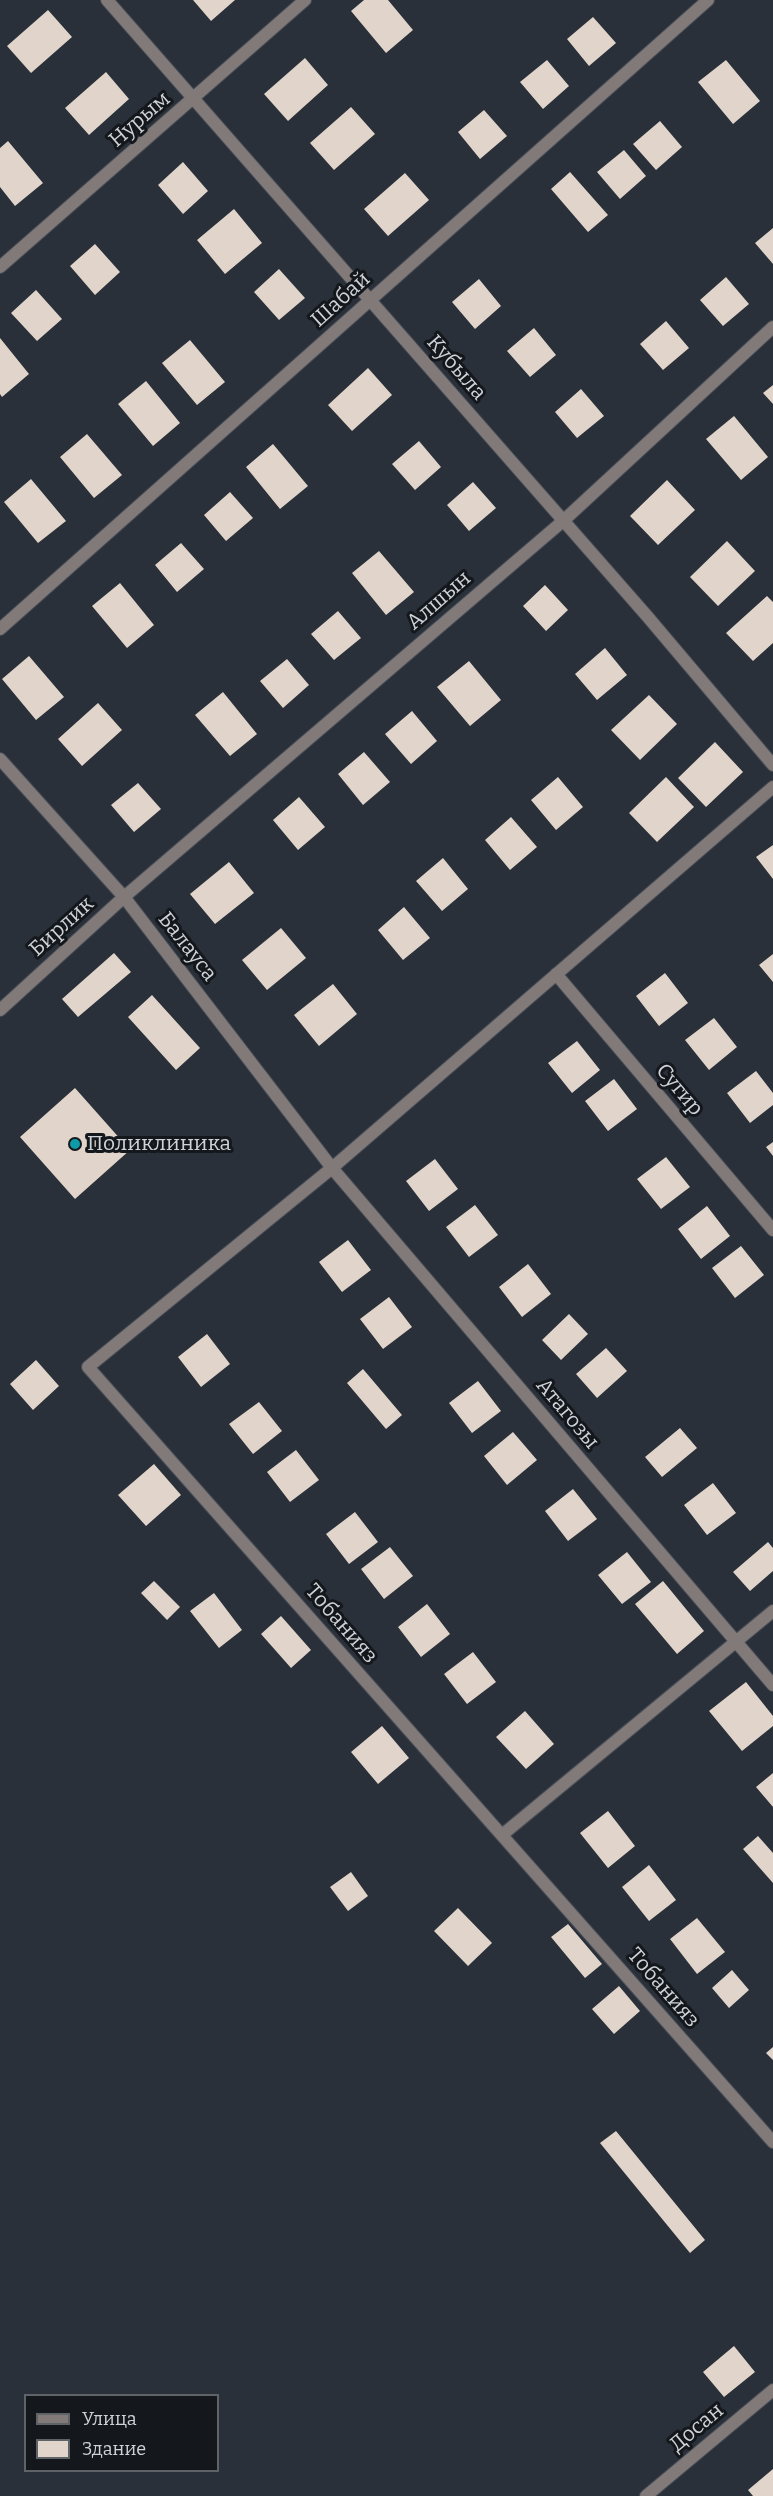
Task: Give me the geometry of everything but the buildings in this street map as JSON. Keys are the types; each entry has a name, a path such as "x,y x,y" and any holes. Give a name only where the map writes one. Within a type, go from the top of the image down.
{"street":[{"name":"Кубыла","path":"107,0 563,520 773,765"},
{"name":"Нурым","path":"0,267 304,0"},
{"name":"Шабай","path":"0,629 708,0"},
{"name":"Алшын","path":"124,897 563,520 773,327"},
{"name":"Балауса","path":"0,759 124,897 332,1168"},
{"path":"332,1168 773,787"},
{"name":"Бирлик","path":"0,1010 124,897"},
{"name":"Сугир","path":"556,974 773,1230"},
{"name":"Атагозы","path":"332,1168 773,1685"},
{"name":"Тобанияз","path":"332,1168 88,1367 773,2142"},
{"path":"502,1835 773,1611"},
{"name":"Досан","path":"646,2496 773,2390"}],"place":[{"name":"Поликлиника","path":"75,1144"}]}
